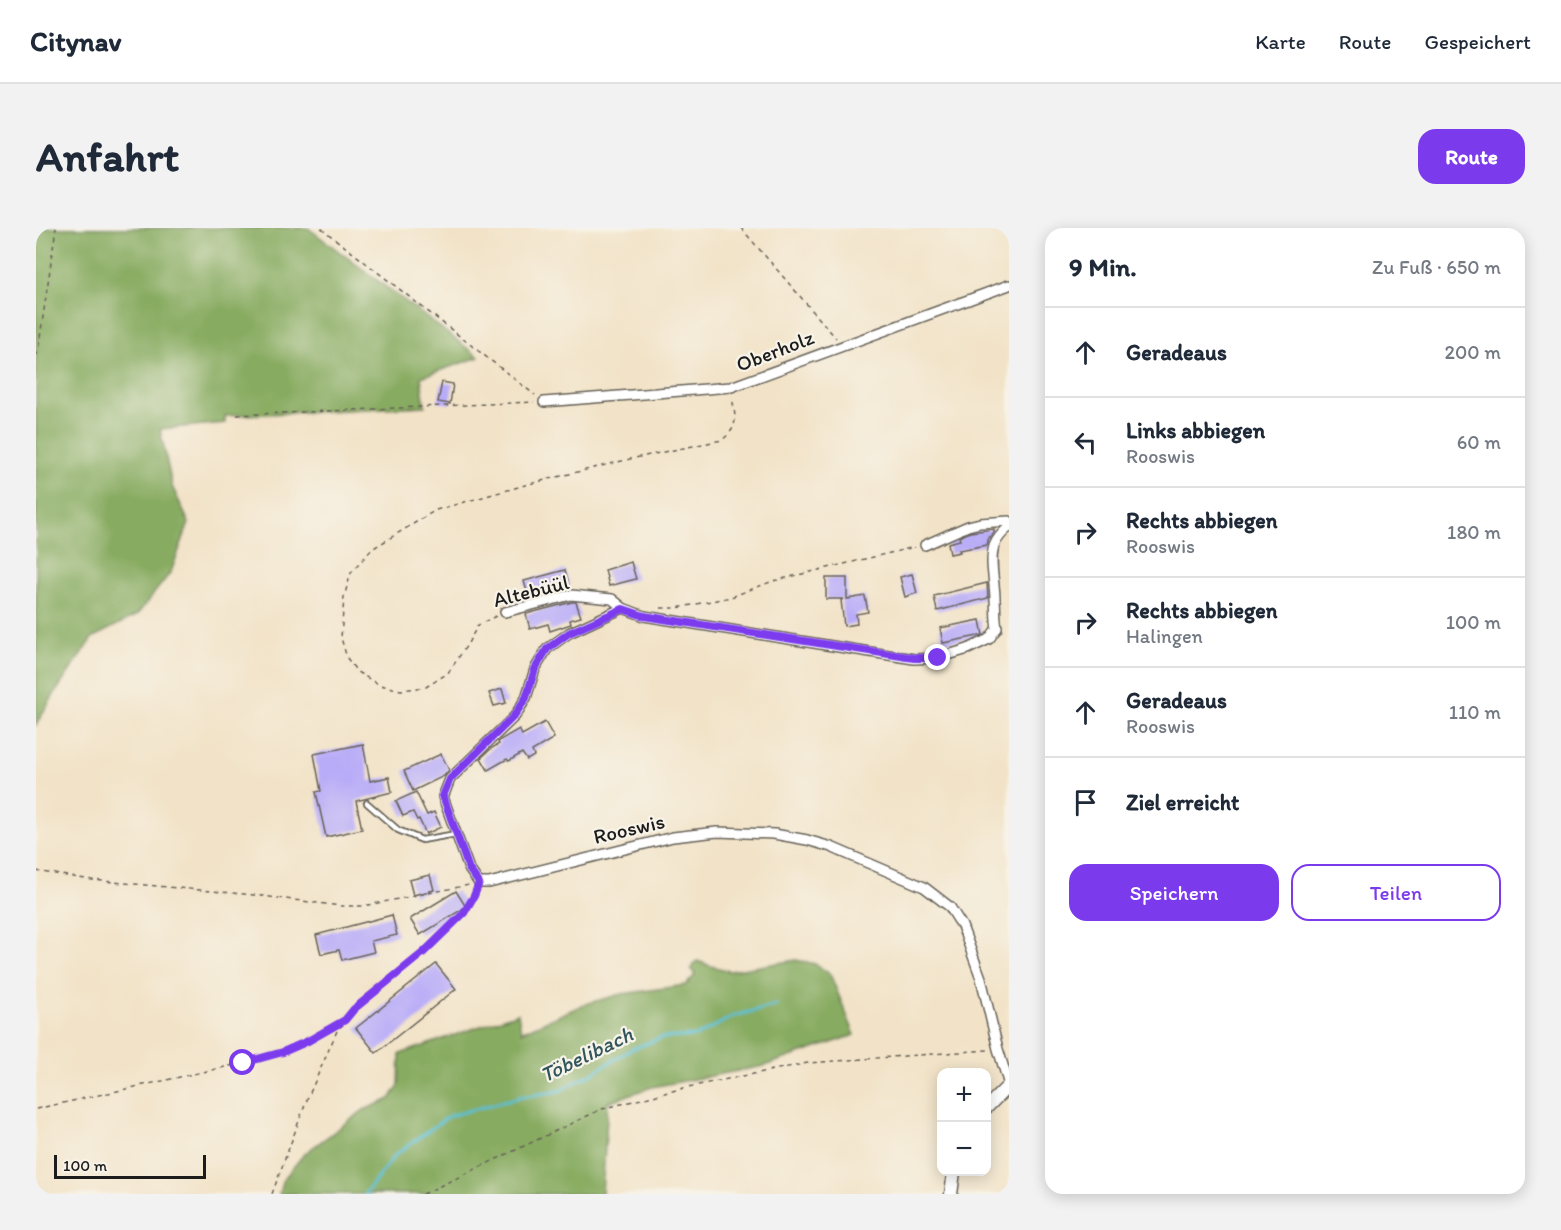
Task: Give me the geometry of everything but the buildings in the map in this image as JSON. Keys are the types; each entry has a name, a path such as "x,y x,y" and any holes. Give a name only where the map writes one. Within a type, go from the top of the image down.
{"street":[{"name":"Oberholz","path":"544,402 731,387 1009,285"},
{"path":"925,545 968,526 1009,521"},
{"path":"1009,527 997,539 992,557 996,600 994,616 997,628 1009,631"},
{"name":"Altebüül","path":"505,612 571,595 612,598 623,609 644,616 914,658 938,658 968,649 989,639 997,628"},
{"path":"479,883 469,869 443,796 450,779 514,716 526,698 535,669 547,649 569,633 623,609"},
{"name":"Rooswis","path":"479,883 489,883 643,844 717,832 774,834 831,847 924,887 950,907 963,926 981,978 1009,1085"},
{"path":"991,1103 1009,1085"},
{"path":"951,1194 953,1176"}],"lane":[{"path":"367,803 398,830 422,840 456,834"}],"path":[{"path":"36,356 56,228"},
{"path":"321,228 544,402"},
{"path":"741,228 842,345"},
{"name":"Altebüül","path":"505,612 478,625 448,673 426,687 401,690 380,685 357,672 347,658 341,638 344,597 351,573 372,549 436,510 619,461 722,440 732,432 735,420 731,387"},
{"path":"237,415 544,402"},
{"path":"656,608 677,608 730,597 773,581 925,545"},
{"path":"36,872 340,906 363,906 479,883"},
{"path":"272,1194 306,1102 337,1031 354,1009 424,952 464,913 479,883"},
{"path":"36,1109 283,1052 345,1020"},
{"path":"423,1194 602,1109 688,1087 808,1064 998,1049"}],"green space":[{"path":"36,228 308,228 479,357 421,377 425,406 225,416 225,423 160,429 172,486 189,523 171,572 137,615 92,638 36,725"},
{"path":"796,960 815,964 830,974 855,1035 764,1066 652,1087 608,1102 602,1194 279,1194 282,1181 304,1154 364,1110 390,1099 399,1085 400,1054 518,1013 521,1032 585,1004 622,994 686,985 695,975 691,969 697,961 730,971"}],"waterway":[{"name":"Töbelibach","path":"365,1194 395,1155 449,1116 520,1097 559,1091 632,1049 661,1038 697,1036 734,1016 777,1005"}],"route":[{"path":"243,1063 283,1052 345,1020 354,1009 424,952 464,913 479,883 469,869 443,796 450,779 514,716 526,698 535,669 547,649 569,633 623,609 644,616 858,650 914,658 938,658"}]}
